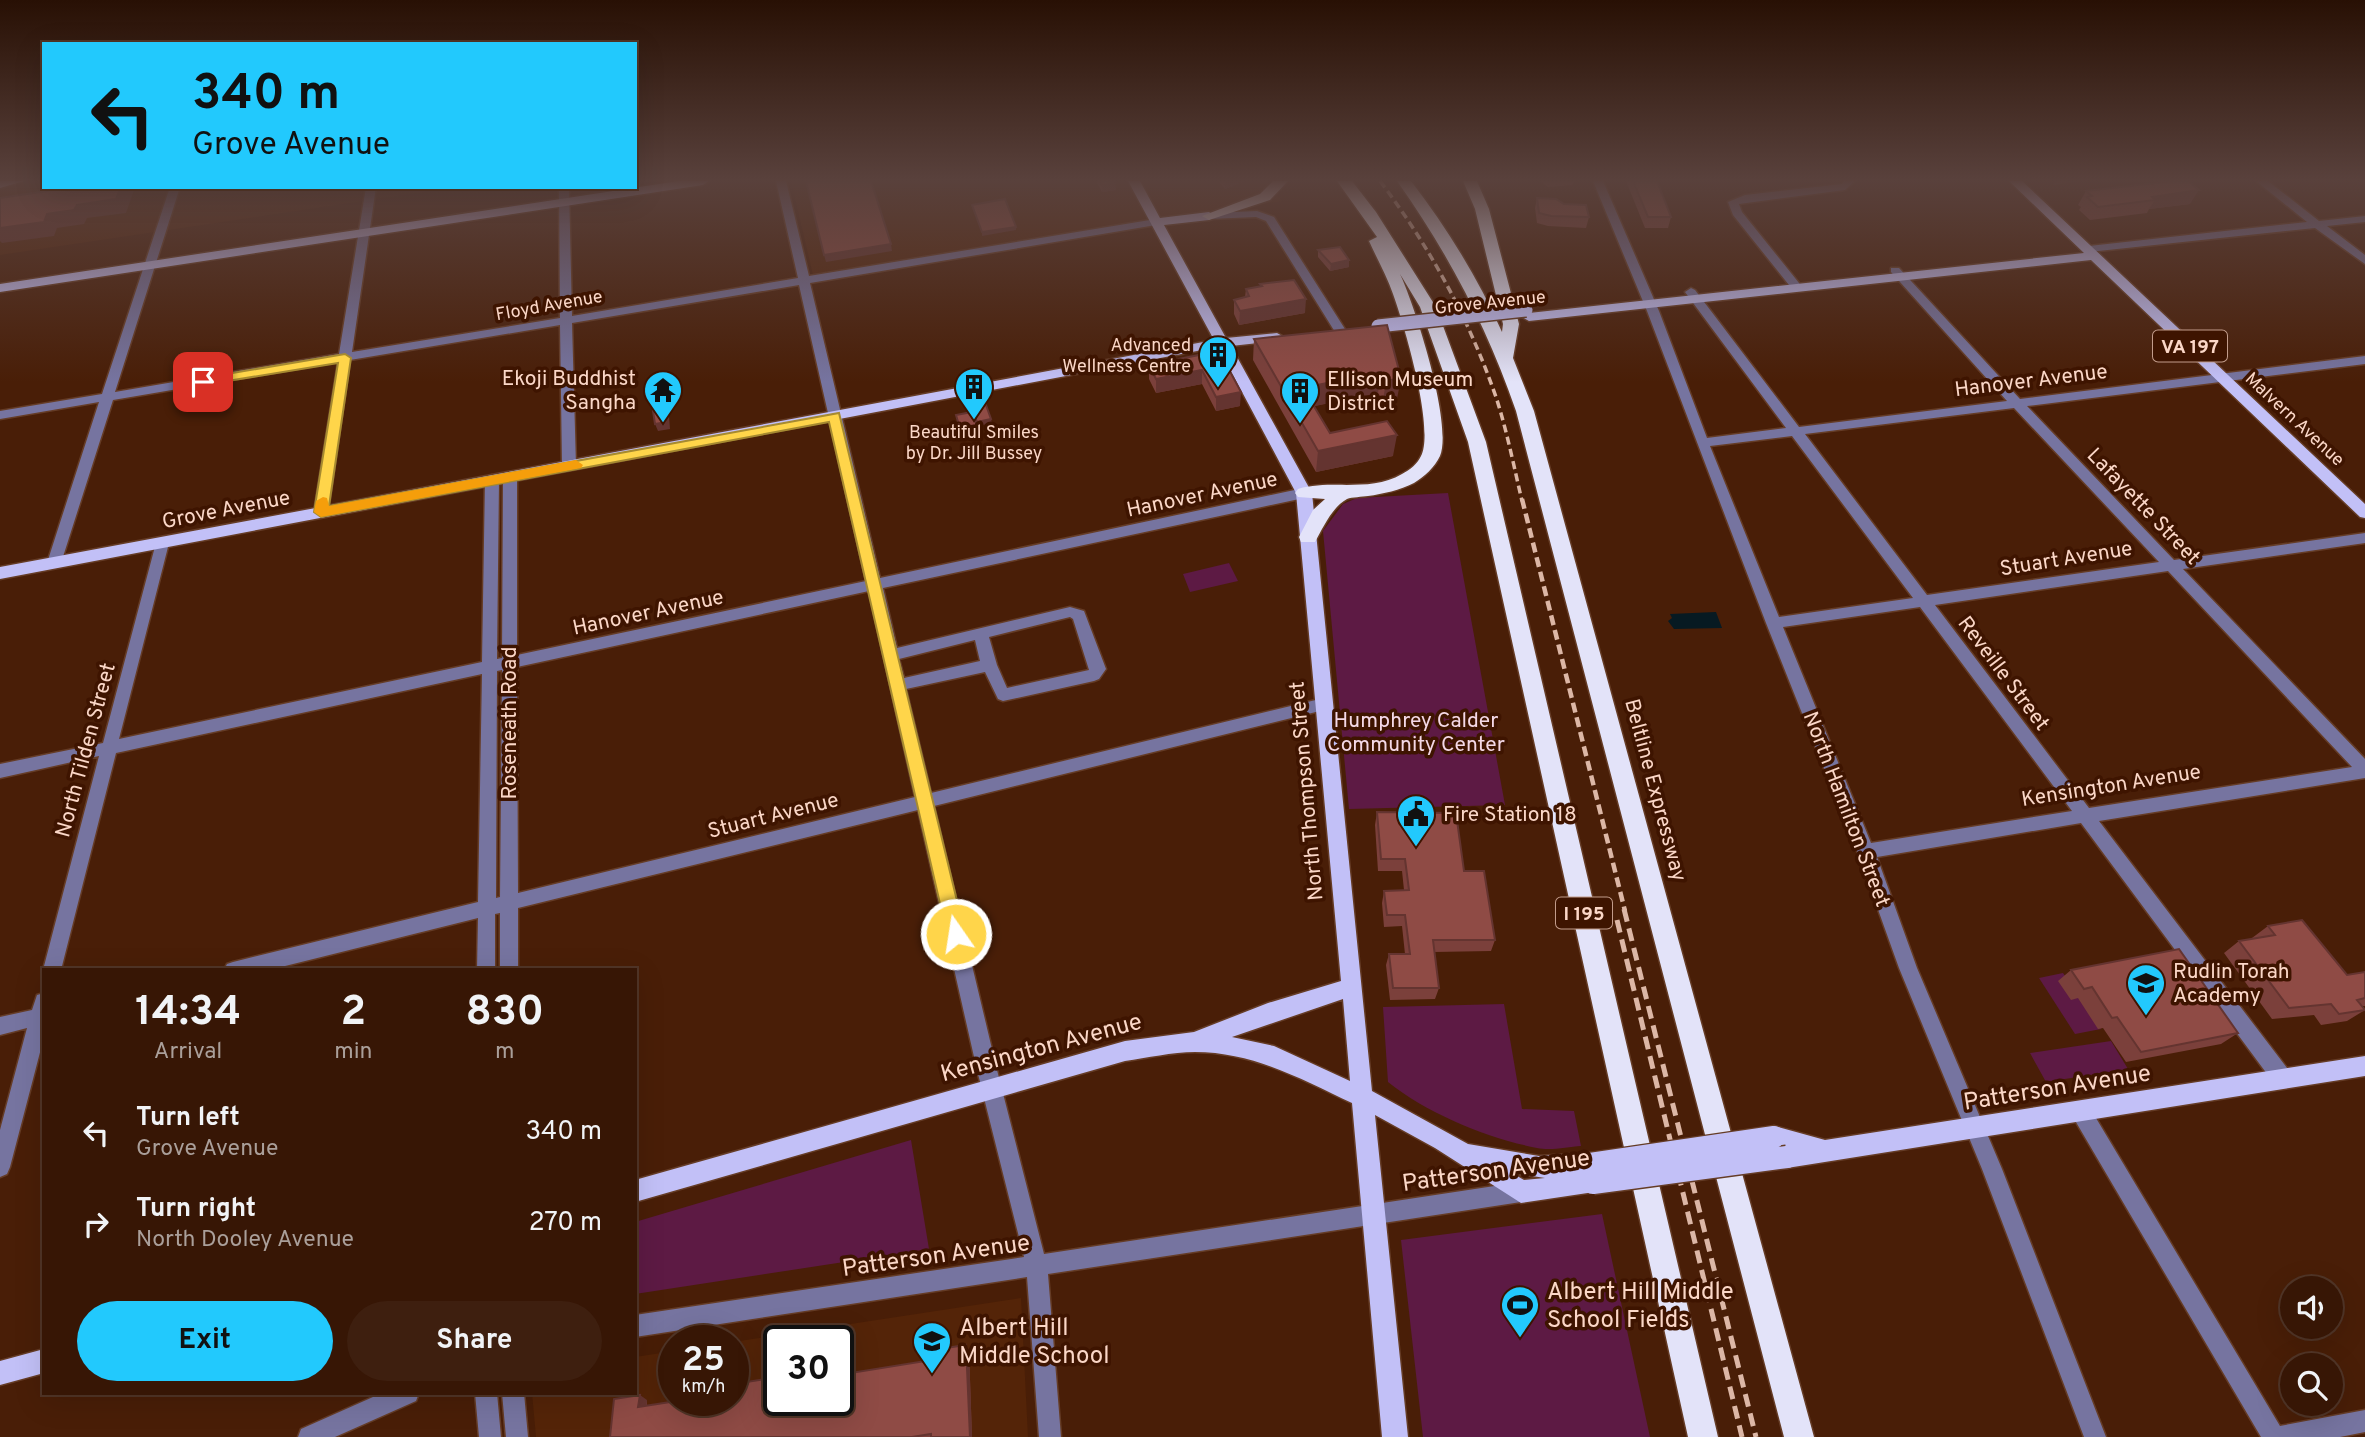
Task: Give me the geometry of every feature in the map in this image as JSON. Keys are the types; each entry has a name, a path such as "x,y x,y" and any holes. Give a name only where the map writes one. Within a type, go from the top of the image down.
{"highway":[{"path":"1304,494 1376,490 1410,475 1431,456 1435,431 1401,294 1379,248"},
{"name":"I 195","path":"1391,248 1428,307 1477,442 1703,1437"},
{"name":"Beltline Expressway","path":"1449,248 1507,355 1565,554 1799,1437"},
{"path":"1492,248 1511,324 1507,355"},
{"path":"1308,537 1320,515 1341,494"}],"main road":[{"path":"0,288 264,248"},
{"name":"North Thompson Street","path":"1170,248 1304,494 1395,1437"},
{"name":"Malvern Avenue","path":"2089,248 2365,513"},
{"name":"Grove Avenue","path":"1354,332 2093,252"},
{"name":"Grove Avenue","path":"0,573 1162,355 1290,339"},
{"path":"1194,1042 1268,1013 1351,987"},
{"name":"Kensington Avenue","path":"637,1190 1125,1051 1160,1044 1194,1042 1251,1049 1274,1056 1360,1096 1462,1153 1521,1192"},
{"name":"Patterson Avenue","path":"1521,1192 1592,1173 1787,1157 2365,1066"},
{"path":"1462,1153 1539,1167 1592,1173 1774,1137 1825,1151"},
{"path":"0,1373 42,1362"}],"street":[{"path":"54,563 156,248"},
{"path":"321,512 362,248"},
{"path":"565,248 569,466"},
{"path":"795,248 992,1088 1037,1266 1050,1437"},
{"name":"Floyd Avenue","path":"0,415 997,248"},
{"name":"Floyd Avenue","path":"1292,248 1354,332"},
{"name":"North Hamilton Street","path":"1627,248 1773,623 1866,851 1908,968 1974,1127 2095,1437"},
{"path":"1765,248 1794,285"},
{"name":"Grove Avenue","path":"2093,252 2131,248"},
{"path":"2348,248 2365,261"},
{"name":"Lafayette Street","path":"1898,273 2016,403 2365,770"},
{"name":"Reveille Street","path":"1694,295 2283,1079"},
{"name":"Hanover Avenue","path":"1702,443 2365,360"},
{"name":"Roseneath Road","path":"509,968 510,477"},
{"name":"Roseneath Road","path":"486,968 492,480"},
{"name":"Hanover Avenue","path":"0,771 1304,494"},
{"name":"Stuart Avenue","path":"1773,623 2365,538"},
{"name":"North Tilden Street","path":"53,968 162,543"},
{"path":"890,655 1075,612 1098,673 1003,695 989,665 981,634"},
{"path":"897,685 989,665"},
{"name":"Stuart Avenue","path":"241,968 1324,704"},
{"name":"Kensington Avenue","path":"1866,851 2365,770"},
{"path":"0,1026 42,1011"},
{"path":"0,1167 42,1011"},
{"path":"2080,1110 2274,1437"},
{"name":"Patterson Avenue","path":"637,1326 1521,1192"},
{"path":"309,1437 404,1395"},
{"path":"486,1395 490,1437"},
{"path":"513,1395 517,1437"},
{"path":"2282,1437 2365,1421"}],"shaded area":[{"path":"0,248 47,248 0,255"},
{"path":"807,248 984,248 813,275"},
{"name":"Albert Hill Middle School","path":"1021,1298 1028,1437 536,1437 532,1395 637,1395 637,1357 658,1353 658,1416 749,1416 749,1340 763,1337 763,1416 854,1416 854,1325 844,1325"}],"green space":[{"name":"Humphrey Calder Community Center","path":"1448,493 1505,805 1349,809 1323,531 1343,504 1357,498"},
{"path":"1229,563 1238,581 1190,592 1183,574"},
{"path":"2063,973 2101,1029 2075,1034 2039,978"},
{"path":"1504,1004 1522,1109 1574,1111 1581,1146 1542,1149 1498,1138 1440,1114 1388,1082 1383,1007"},
{"path":"2111,1041 2128,1069 2046,1082 2030,1053"},
{"path":"911,1140 929,1249 637,1294 637,1221"},
{"name":"Albert Hill Middle School Fields","path":"1602,1214 1650,1437 1423,1437 1401,1240"}],"water":[{"path":"1716,612 1722,628 1674,629 1668,621 1672,618 1670,614"}],"building":[{"path":"822,248 866,248 824,255"},
{"path":"1341,248 1349,260 1331,264 1318,250"},
{"path":"1294,280 1306,299 1240,311 1234,300 1249,296 1246,289 1262,286 1260,284"},
{"path":"1387,325 1401,378 1386,381 1381,372 1303,388 1330,433 1387,421 1397,435 1318,451 1254,339"},
{"path":"1219,351 1241,392 1216,397 1202,370 1156,379 1149,365"},
{"path":"986,405 991,419 977,422 972,408"},
{"path":"666,409 667,422 655,424 653,411"},
{"path":"972,412 978,429 961,432 956,415"},
{"path":"1377,812 1456,813 1464,871 1484,871 1495,940 1433,940 1439,988 1393,988 1389,954 1410,954 1405,915 1387,915 1384,891 1409,890 1405,859 1381,859"},
{"path":"2302,920 2347,975 2365,972 2365,998 2357,1000 2365,1010 2339,1014 2331,1004 2289,1008 2239,941 2275,935 2268,926"},
{"name":"Rudlin Torah Academy","path":"2179,949 2238,1033 2141,1052 2117,1017 2112,1018 2092,987 2084,989 2071,970"},
{"name":"Albert Hill Middle School","path":"966,1345 970,1437 931,1437 931,1434 912,1437 610,1437 614,1399 640,1395 638,1407 658,1404 658,1416 749,1416 749,1382 763,1379 763,1416 854,1416 854,1372 932,1360 932,1350"}],"railway":[{"path":"1426,248 1461,312 1485,368 1500,410 1522,501"},
{"path":"1522,499 1625,911"},
{"path":"1624,909 1756,1437"},
{"path":"1617,920 1742,1437"}],"slow traffic":[{"path":"323,501 321,512 576,465"}],"place":[{"name":"Advanced Wellness Centre","path":"1218,389"},
{"name":"Beautiful Smiles by Dr. Jill Bussey","path":"974,421"},
{"name":"Ekoji Buddhist Sangha","path":"663,424"},
{"name":"Ellison Museum District","path":"1300,425"},
{"name":"Fire Station 18","path":"1416,848"},
{"name":"Rudlin Torah Academy","path":"2146,1017"},
{"name":"Albert Hill Middle School Fields","path":"1520,1339"},
{"name":"Albert Hill Middle School","path":"932,1375"}],"route":[{"path":"203,382 345,358 321,512 834,416 956,934"}]}
